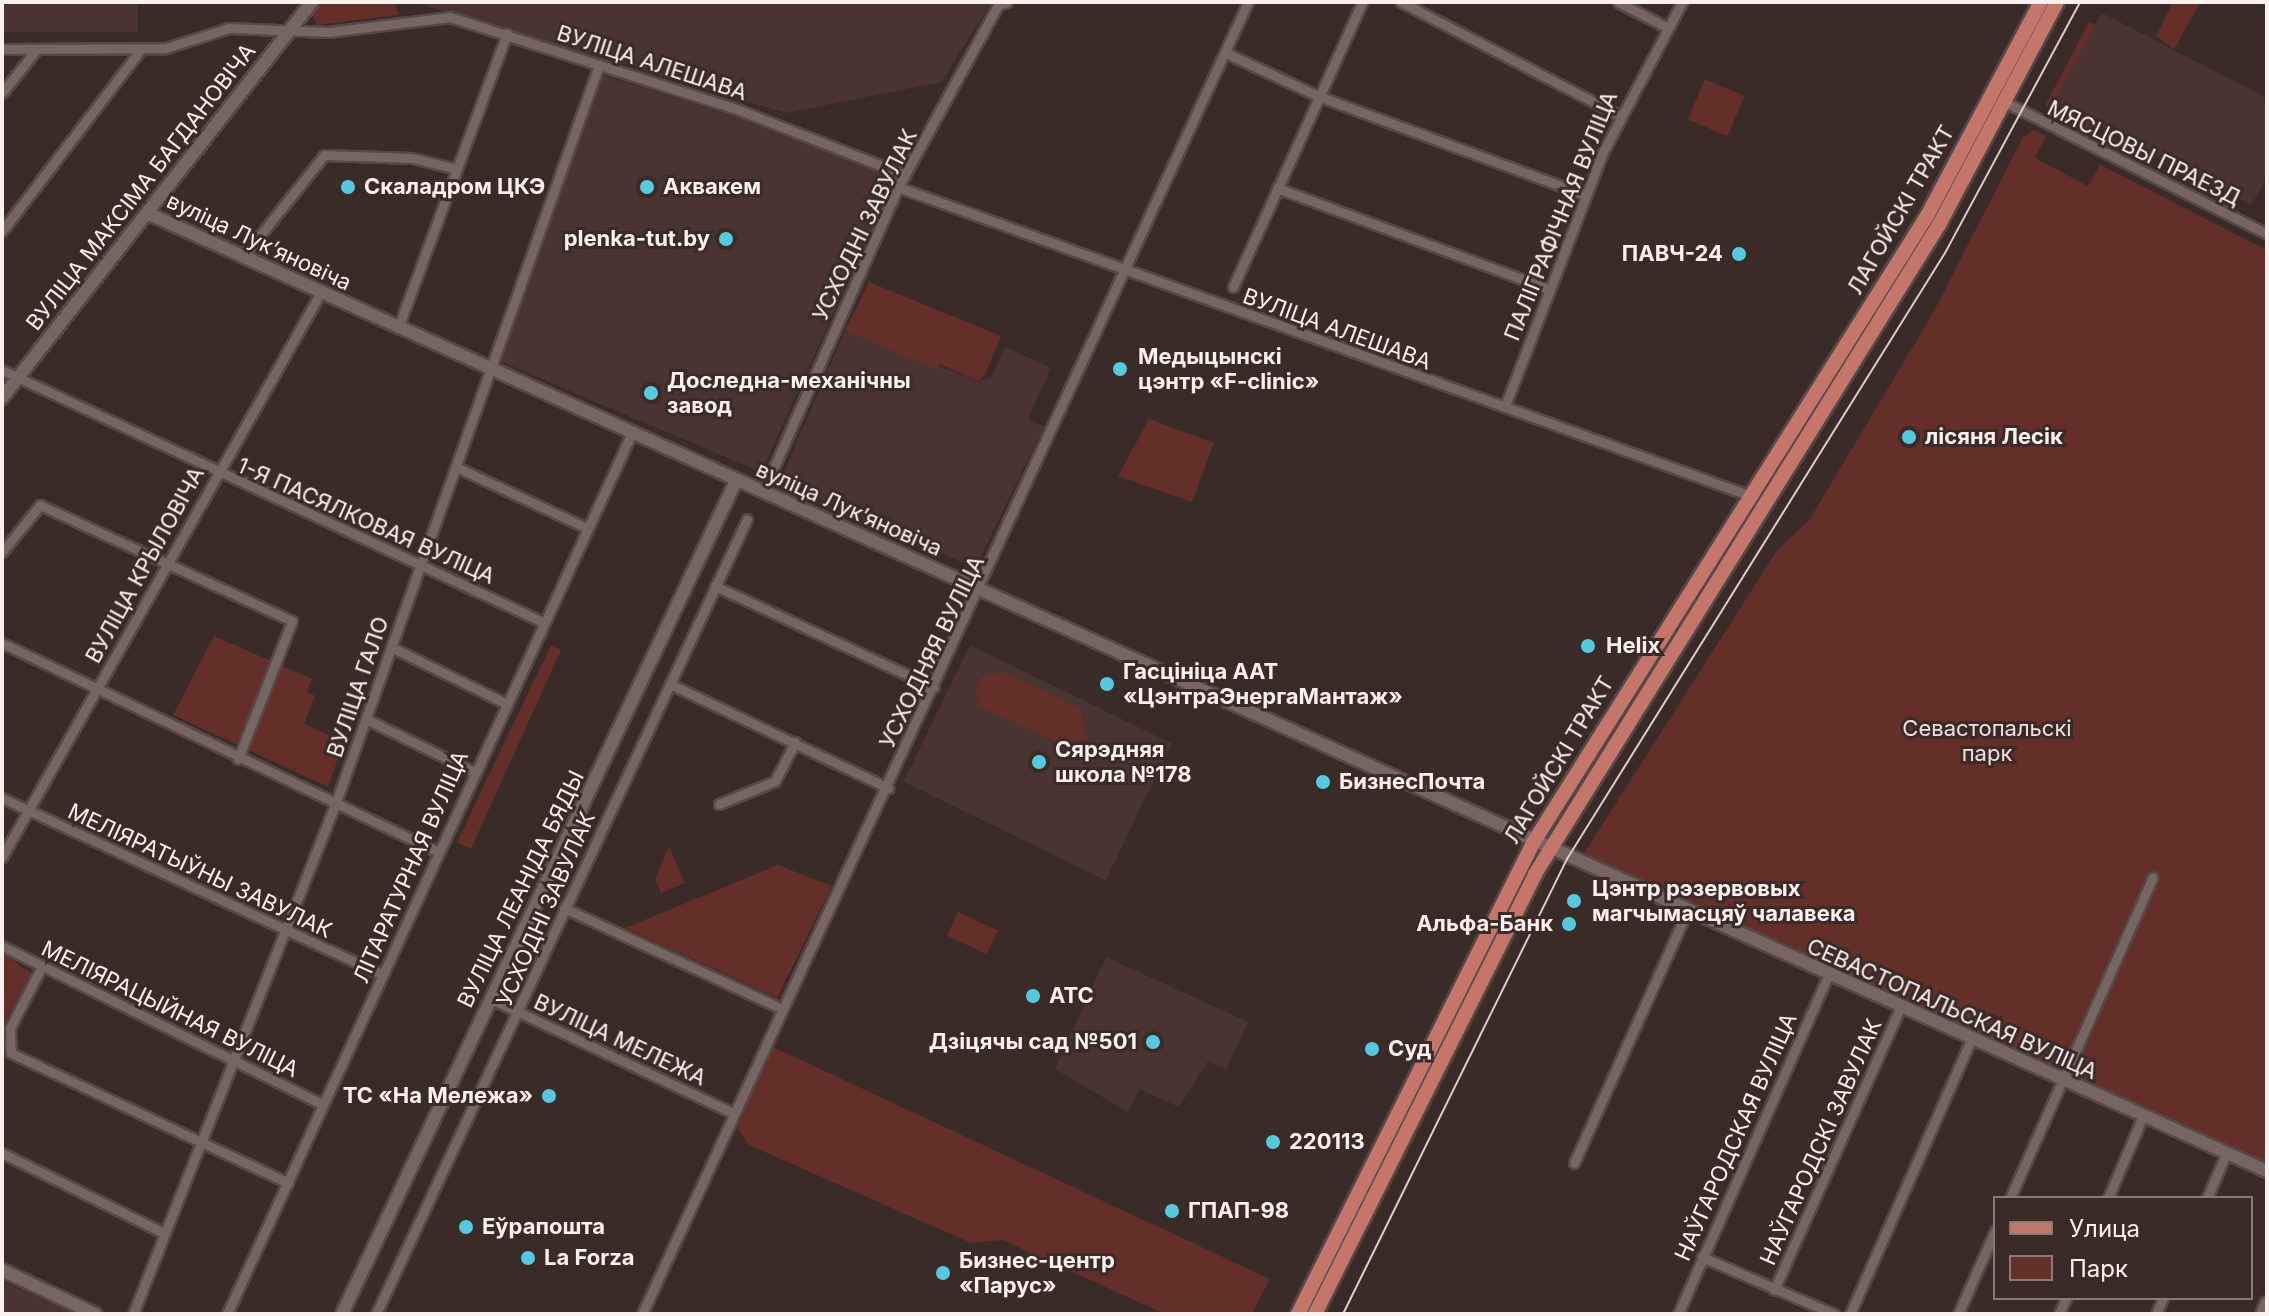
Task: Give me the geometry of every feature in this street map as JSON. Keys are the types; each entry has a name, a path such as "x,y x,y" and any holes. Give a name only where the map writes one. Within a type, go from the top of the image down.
{"main road":[{"name":"ВУЛІЦА МАКСІМА БАГДАНОВІЧА","path":"2,398 312,2"},
{"name":"ЛАГОЙСКІ ТРАКТ","path":"1315,1314 1549,850 1940,223 2041,2"},
{"name":"ЛАГОЙСКІ ТРАКТ","path":"1298,1314 1533,843 1927,216 2057,2"},
{"name":"вуліца Лукʼяновіча","path":"147,213 631,435 983,589 1533,843"},
{"name":"ВУЛІЦА ЛЕАНІДА БЯДЫ","path":"342,1314 736,481"},
{"name":"СЕВАСТОПАЛЬСКАЯ ВУЛІЦА","path":"1533,843 2267,1171"},
{"path":"2,1270 95,1314"},
{"path":"2262,1314 2267,1303"}],"street":[{"name":"УСХОДНІ ЗАВУЛАК","path":"771,474 898,187 998,5 1007,2"},
{"name":"УСХОДНЯЯ ВУЛІЦА","path":"642,1314 733,1113 983,589 1248,2"},
{"path":"1233,287 1362,2"},
{"path":"1401,2 1619,115"},
{"path":"1618,2 1668,28"},
{"name":"ПАЛІГРАФІЧНАЯ ВУЛІЦА","path":"1505,406 1548,289 1619,115 1682,2"},
{"name":"ВУЛІЦА АЛЕШАВА","path":"2,49 182,47 229,28 289,32 439,16 507,34 599,65 905,175"},
{"path":"398,328 507,34"},
{"path":"2,231 141,49"},
{"path":"2,93 36,50"},
{"path":"1226,53 1318,96 1585,195"},
{"name":"ВУЛІЦА ГАЛО","path":"133,1314 197,1139 336,802 599,65"},
{"name":"МЯСЦОВЫ ПРАЕЗД","path":"1998,99 2267,234"},
{"path":"243,257 324,155 412,158 457,169"},
{"name":"ВУЛІЦА АЛЕШАВА","path":"898,187 1750,494 1764,503"},
{"path":"1277,188 1548,289"},
{"name":"ВУЛІЦА КРЫЛОВІЧА","path":"2,857 321,292"},
{"name":"1-Я ПАСЯЛКОВАЯ ВУЛІЦА","path":"2,370 217,474 543,622"},
{"name":"ЛІТАРАТУРНАЯ ВУЛІЦА","path":"227,1314 505,703 631,435"},
{"path":"456,467 587,528"},
{"path":"2,552 40,505 170,560 292,621 238,759"},
{"name":"УСХОДНІ ЗАВУЛАК","path":"376,1314 747,519"},
{"path":"715,586 934,687"},
{"path":"2,643 238,759 438,852"},
{"path":"391,647 505,703"},
{"path":"670,684 888,788"},
{"path":"366,719 474,772"},
{"path":"719,804 775,781 795,742"},
{"name":"МЕЛІЯРАТЫЎНЫ ЗАВУЛАК","path":"2,798 383,975"},
{"path":"2011,1196 2153,877"},
{"path":"564,908 783,1009"},
{"path":"1574,1163 1687,912"},
{"name":"МЕЛІЯРАЦЫЙНАЯ ВУЛІЦА","path":"2,946 322,1104"},
{"path":"42,966 8,1036 8,1049 22,1059 288,1183"},
{"name":"НАЎГАРОДСКАЯ ВУЛІЦА","path":"1678,1314 1828,976"},
{"name":"ВУЛІЦА МЕЛЕЖА","path":"491,999 733,1113"},
{"name":"НАЎГАРОДСКІ ЗАВУЛАК","path":"1774,1290 1900,1008"},
{"path":"1850,1314 1972,1038"},
{"path":"2109,1196 2143,1116"},
{"path":"2,1153 162,1232"},
{"path":"2208,1196 2226,1154"},
{"path":"1958,1314 1993,1235"},
{"path":"1702,1257 1834,1314"}],"shaded area":[{"path":"2,2 138,2 138,32 2,32"},
{"path":"414,2 992,2 941,82 786,113"},
{"path":"2102,13 2267,98 2267,178 2251,205 2054,103"},
{"path":"602,75 734,116 895,179 761,472 500,361"},
{"path":"845,330 977,381 991,378 1005,347 1051,368 1028,419 1044,427 975,568 780,481"},
{"name":"Сярэдняя школа №178","path":"970,645 1172,744 1106,880 903,782"},
{"name":"Дзіцячы сад №501","path":"1106,957 1248,1022 1226,1069 1208,1061 1179,1107 1139,1089 1128,1112 1055,1069"},
{"path":"2,1281 75,1314 2,1314"}],"green space":[{"path":"322,2 395,2 399,15 317,25 312,15"},
{"path":"2173,2 2201,2 2174,49 2156,36"},
{"path":"2089,22 2096,24 2054,103 2095,125 2090,133 2045,106"},
{"path":"1705,79 1745,96 1727,136 1688,120"},
{"name":"Севастопальскі парк","path":"2034,130 2046,136 2035,158 2088,186 2100,165 2267,250 2267,1167 1579,861 1776,552 1810,519 1933,313 2023,137"},
{"path":"869,282 1001,336 985,375 978,381 940,364 937,370 845,330"},
{"path":"1149,419 1214,443 1192,502 1118,476"},
{"path":"214,636 312,679 307,691 315,696 304,724 344,742 328,787 173,715"},
{"path":"551,645 561,650 471,849 457,842"},
{"path":"1004,672 1082,710 1086,739 1061,744 980,706 975,693 981,677"},
{"path":"669,846 685,883 661,893 655,879"},
{"path":"778,865 832,886 777,998 625,928"},
{"path":"958,912 998,931 987,954 947,936"},
{"path":"2,953 31,973 2,1028"},
{"path":"773,1047 1270,1279 1252,1314 1165,1314 1002,1240 971,1243 749,1145 736,1125"}],"tram line":[{"path":"1343,1314 1567,859 1945,253 2080,2"}],"place":[{"name":"Скаладром ЦКЭ","path":"348,187"},
{"name":"Аквакем","path":"647,187"},
{"name":"plenka-tut.by","path":"726,239"},
{"name":"ПАВЧ-24","path":"1739,254"},
{"name":"Медыцынскі цэнтр «F-clinic»","path":"1120,369"},
{"name":"Доследна-механічны завод","path":"651,393"},
{"name":"лісяня Лесік","path":"1909,437"},
{"name":"Helix","path":"1588,646"},
{"name":"Гасцініца ААТ «ЦэнтраЭнергаМантаж»","path":"1107,684"},
{"name":"Сярэдняя школа №178","path":"1039,762"},
{"name":"БизнесПочта","path":"1323,782"},
{"name":"Цэнтр рэзервовых магчымасцяў чалавека","path":"1574,901"},
{"name":"Альфа-Банк","path":"1569,924"},
{"name":"АТС","path":"1033,996"},
{"name":"Дзіцячы сад №501","path":"1153,1042"},
{"name":"Суд","path":"1372,1049"},
{"name":"ТС «На Мележа»","path":"549,1096"},
{"name":"220113","path":"1273,1142"},
{"name":"ГПАП-98","path":"1172,1211"},
{"name":"Еўрапошта","path":"466,1227"},
{"name":"La Forza","path":"528,1258"},
{"name":"Бизнес-центр «Парус»","path":"943,1273"}]}
